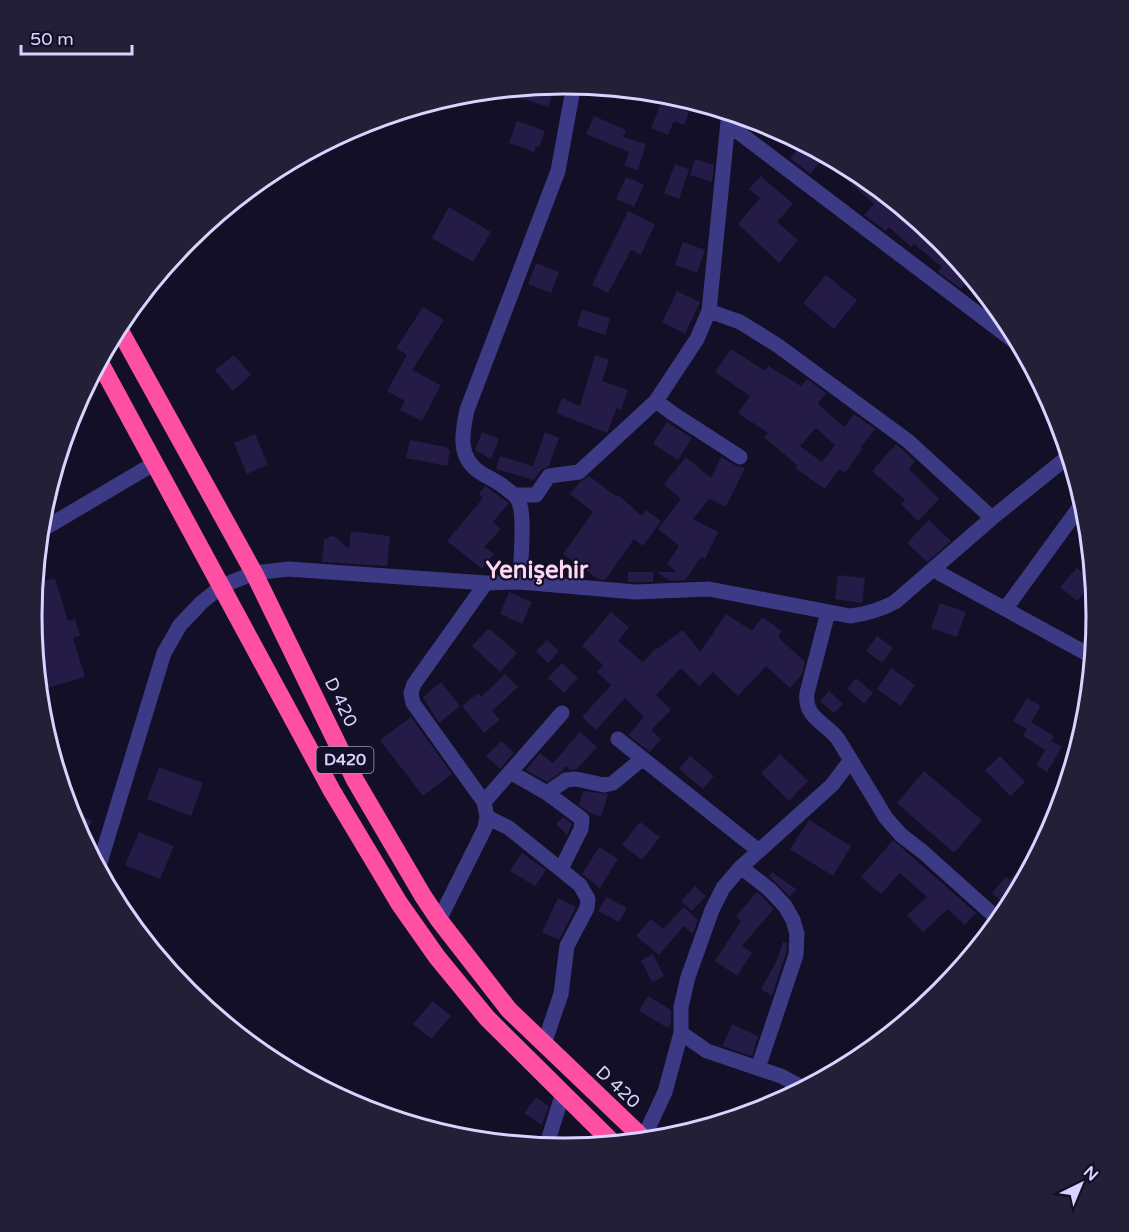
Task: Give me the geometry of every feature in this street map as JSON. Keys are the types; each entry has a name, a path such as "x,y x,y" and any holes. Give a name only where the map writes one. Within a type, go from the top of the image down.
{"highway":[{"name":"D 420","path":"123,337 254,573 355,780 439,920 509,1010 637,1133"},
{"name":"D420","path":"104,370 332,790 399,903 437,957 487,1018 606,1136"}],"street":[{"path":"520,582 522,514 519,500 494,479 479,472 468,460 463,449 462,434 466,410 558,171 572,94"},
{"path":"514,495 536,495 549,476 579,472 656,401 697,339 709,311 729,120"},
{"path":"734,122 1003,332"},
{"path":"709,311 740,322 786,352 908,441 992,518"},
{"path":"656,401 740,457"},
{"path":"102,857 164,653 180,626 202,602 222,586 254,573 288,569 316,570 486,583 520,582 635,592 709,589 850,616 866,614 895,602 992,518 1063,461"},
{"path":"50,525 155,463"},
{"path":"1006,608 1077,513"},
{"path":"935,569 1086,653"},
{"path":"439,920 485,828 487,817 484,802 413,703 411,693 414,684 486,583"},
{"path":"828,612 806,703 808,710 838,739 886,818 901,835 993,915"},
{"path":"484,802 562,713"},
{"path":"618,739 759,852"},
{"path":"547,794 566,780 576,778 604,785 613,783 642,759"},
{"path":"648,1131 665,1092 681,1033 681,1007 688,977 711,910 723,888 741,867 832,785 850,761"},
{"path":"510,772 547,794 582,819 583,824 561,869"},
{"path":"487,817 509,828 561,869 580,885 588,899 587,908 567,946 561,994 544,1044"},
{"path":"741,867 770,890 785,906 794,920 797,934 795,955 758,1068"},
{"path":"681,1033 707,1051 781,1076 796,1085"},
{"path":"549,1138 563,1093"}],"building":[{"path":"552,94 548,107 516,96"},
{"path":"661,103 689,112 684,125 674,121 668,135 651,128"},
{"path":"594,116 626,130 623,137 646,144 638,170 624,166 629,152 586,134"},
{"path":"517,121 545,131 539,147 536,146 534,152 509,143"},
{"path":"798,148 821,161 810,174 790,158"},
{"path":"695,159 714,165 712,182 690,175"},
{"path":"675,164 689,169 679,199 664,193"},
{"path":"835,170 883,201 909,223 966,283 961,289 938,272 942,267 914,244 911,247 889,227 886,231 864,215 874,204"},
{"path":"761,176 793,204 777,222 798,240 779,263 738,224 760,198 749,189"},
{"path":"626,177 644,185 634,207 616,199"},
{"path":"449,207 491,232 473,262 432,238"},
{"path":"628,211 655,224 641,255 631,250 608,293 592,285"},
{"path":"683,242 705,250 697,273 675,265"},
{"path":"536,263 559,272 551,293 528,284"},
{"path":"826,275 857,300 834,329 803,303"},
{"path":"677,291 700,302 685,334 662,322"},
{"path":"423,307 444,320 412,370 441,385 422,421 400,410 405,401 387,391 407,355 396,348"},
{"path":"582,310 610,318 605,335 577,326"},
{"path":"731,349 765,371 768,366 801,386 807,379 826,393 818,404 844,427 854,414 875,429 845,473 839,469 825,489 795,468 797,465 764,437 768,433 738,413 750,396 715,372","holes":["816,428 835,445 822,462 800,446"]},
{"path":"234,355 251,375 233,391 215,370"},
{"path":"595,355 609,360 602,381 628,390 621,410 617,408 607,433 556,413 562,398 580,406"},
{"path":"667,422 692,438 678,460 653,444"},
{"path":"482,432 499,439 491,459 475,450"},
{"path":"545,432 559,438 549,466 541,470 534,480 496,469 500,456 533,466"},
{"path":"255,434 268,465 247,474 234,443"},
{"path":"410,440 446,447 450,451 447,466 406,458"},
{"path":"896,444 915,461 909,469 939,499 918,521 901,504 905,500 872,471"},
{"path":"686,457 711,478 721,457 745,468 726,507 709,499 693,519 718,532 705,559 701,557 685,580 670,581 657,572 677,572 667,564 679,546 658,529 681,499 664,484"},
{"path":"589,476 616,496 618,495 642,516 646,510 661,521 643,546 634,539 605,580 598,579 563,554 593,512 570,494 580,482"},
{"path":"485,486 509,503 493,522 501,529 484,547 494,554 482,569 447,541 483,498 479,494"},
{"path":"929,520 951,541 927,562 907,543"},
{"path":"351,531 390,536 387,566 322,562 324,540 331,536 335,537 349,549"},
{"path":"1077,568 1085,575 1086,591 1077,601 1060,587"},
{"path":"628,572 653,572 653,582 628,582"},
{"path":"838,575 865,578 862,603 835,599"},
{"path":"55,578 68,621 75,619 80,636 73,638 85,677 48,688 43,650 43,582"},
{"path":"509,592 532,602 522,624 500,614"},
{"path":"940,603 966,612 957,637 931,628"},
{"path":"611,612 629,627 618,641 643,662 656,648 683,630 700,652 726,614 752,631 762,617 782,631 778,637 805,662 802,674 790,688 766,666 738,696 713,672 699,686 681,668 656,695 671,710 651,730 661,739 650,752 628,735 644,717 625,698 596,730 582,717 611,685 597,672 603,665 582,646"},
{"path":"487,630 491,630 517,653 500,672 472,646"},
{"path":"877,636 893,648 882,663 866,651"},
{"path":"547,640 559,651 548,663 536,651"},
{"path":"562,663 578,678 564,693 548,678"},
{"path":"891,668 915,685 901,706 877,689"},
{"path":"505,674 518,687 492,711 500,720 484,733 462,706 478,693 481,697"},
{"path":"856,678 873,693 864,704 847,689"},
{"path":"441,682 460,706 439,723 423,697"},
{"path":"829,691 843,704 834,713 820,701"},
{"path":"1027,698 1041,706 1027,729 1013,721"},
{"path":"411,717 452,774 423,796 380,740"},
{"path":"1031,722 1054,736 1047,747 1051,741 1062,747 1047,772 1036,765 1045,750 1023,736"},
{"path":"580,732 597,747 577,769 570,770 566,766 547,782 526,770 540,753 553,763"},
{"path":"501,741 514,753 500,769 486,756"},
{"path":"780,754 808,781 789,801 761,773"},
{"path":"690,756 714,776 703,789 679,769"},
{"path":"1000,756 1025,782 1010,796 985,770"},
{"path":"159,767 203,783 191,816 147,799"},
{"path":"924,771 982,820 954,853 897,803"},
{"path":"583,791 608,794 601,817 579,805"},
{"path":"82,816 92,821 88,829"},
{"path":"563,817 572,824 567,835 556,824"},
{"path":"809,820 851,846 833,876 790,849"},
{"path":"640,822 660,837 642,860 622,845"},
{"path":"139,832 174,846 160,879 125,865"},
{"path":"893,840 976,913 965,925 948,909 923,932 907,915 927,897 900,873 881,894 861,877"},
{"path":"599,847 618,859 600,888 582,874"},
{"path":"522,853 546,870 535,886 510,871"},
{"path":"1024,864 1002,901 992,893 1006,877 1010,880"},
{"path":"772,872 796,889 790,897 769,876"},
{"path":"695,886 706,896 692,911 681,901"},
{"path":"757,892 774,909 742,946 752,953 737,976 715,961 741,921 736,916"},
{"path":"606,897 627,908 619,922 598,911"},
{"path":"558,898 576,907 559,940 542,932"},
{"path":"684,907 698,920 694,931 692,933 684,926 659,955 636,936 651,919 663,929"},
{"path":"783,942 787,943 786,953 772,996 761,989 777,960"},
{"path":"653,954 664,976 652,982 641,960"},
{"path":"648,996 671,1010 671,1022 668,1028 639,1011"},
{"path":"433,1001 451,1016 431,1039 413,1024"},
{"path":"732,1024 758,1036 752,1056 722,1046"},
{"path":"536,1097 549,1106 542,1125 524,1113"}],"district":[{"name":"Yenişehir","path":"537,570"}]}
